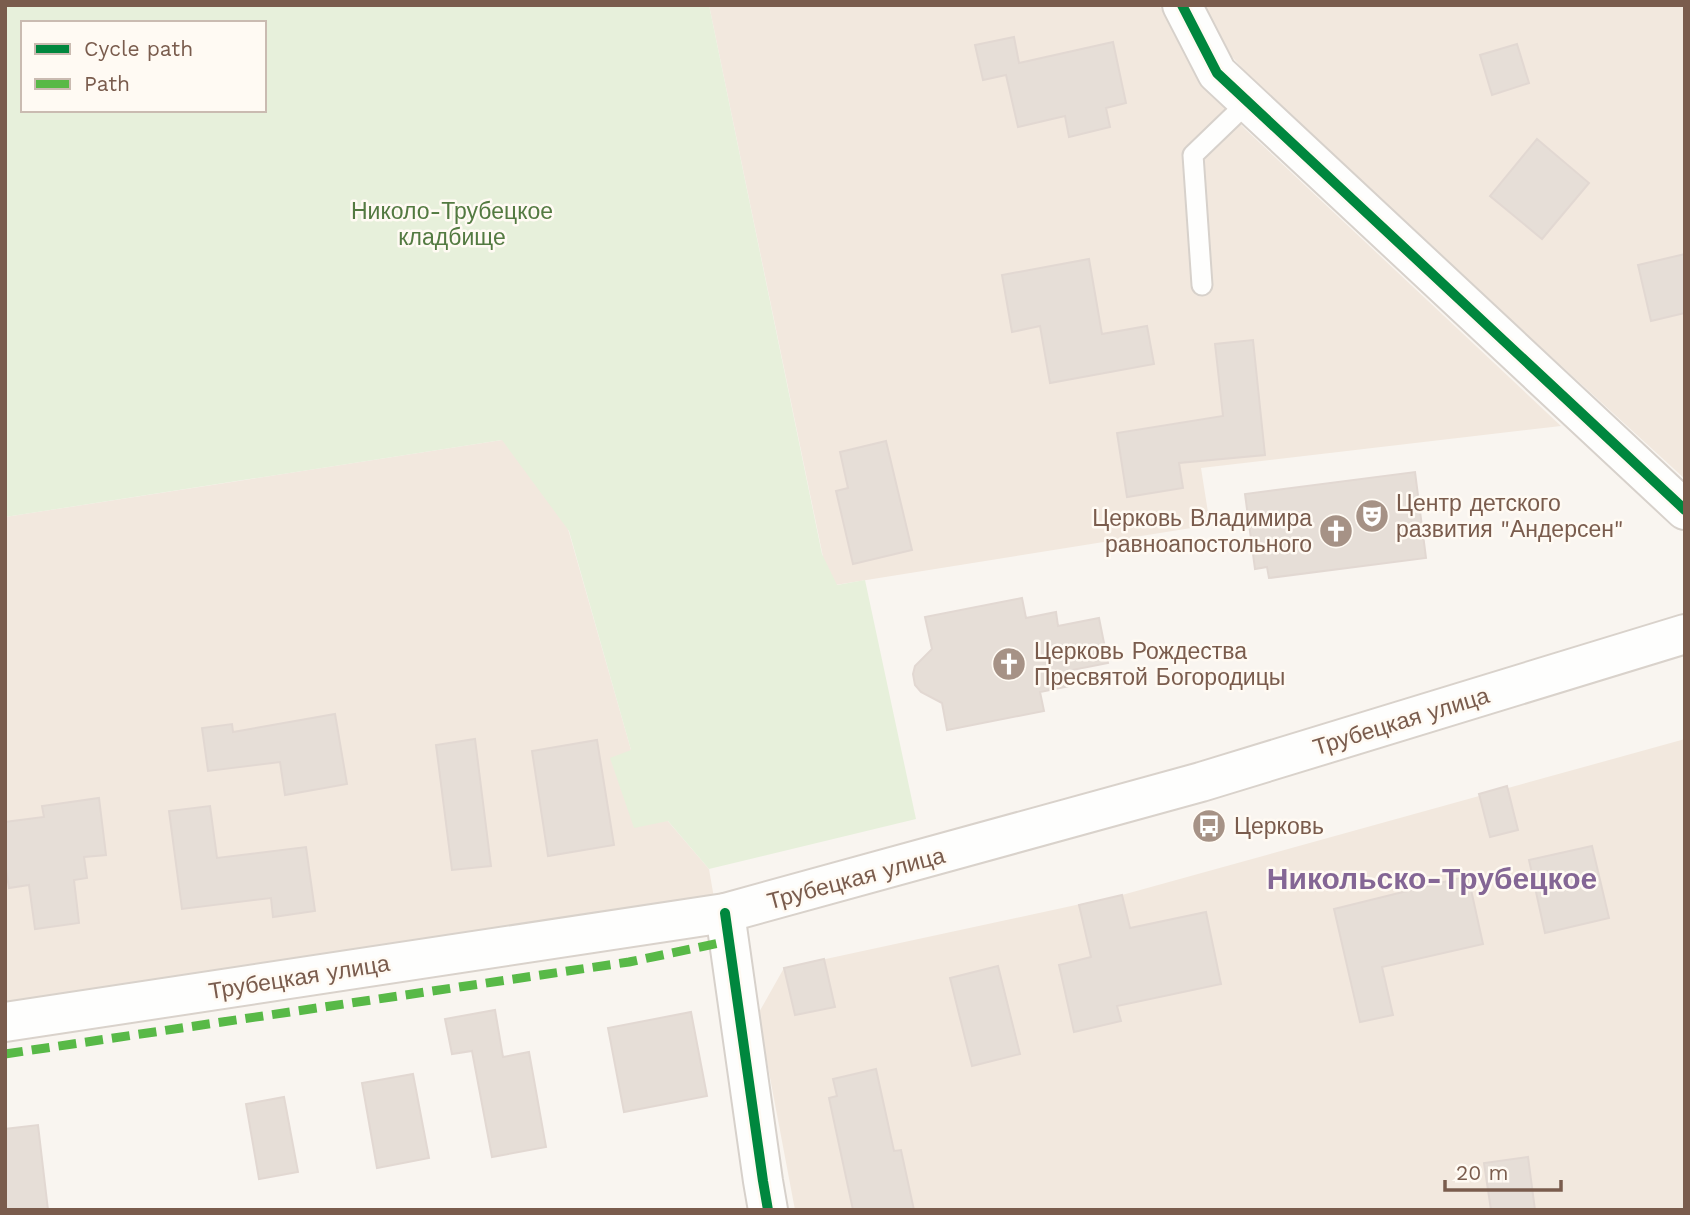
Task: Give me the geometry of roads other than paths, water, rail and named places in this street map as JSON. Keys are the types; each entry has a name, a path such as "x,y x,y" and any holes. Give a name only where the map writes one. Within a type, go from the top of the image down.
{"main road":[{"path":"1182,5 1217,73 1685,509"},
{"name":"Трубецкая улица","path":"5,1022 725,914 1201,782 1685,634"},
{"path":"725,914 768,1210"}],"lane":[{"path":"1202,285 1193,155 1248,102"}],"place":[{"name":"Центр детского развития \"Андерсен\"","path":"1372,516"},
{"name":"Церковь Владимира равноапостольного","path":"1336,531"},
{"name":"Церковь Рождества Пресвятой Богородицы","path":"1009,664"},
{"name":"Церковь","path":"1209,826"}],"district":[{"name":"Никольско-Трубецкое","path":"1432,879"}],"park label":[{"name":"Николо-Трубецкое кладбище","path":"452,224"}]}
